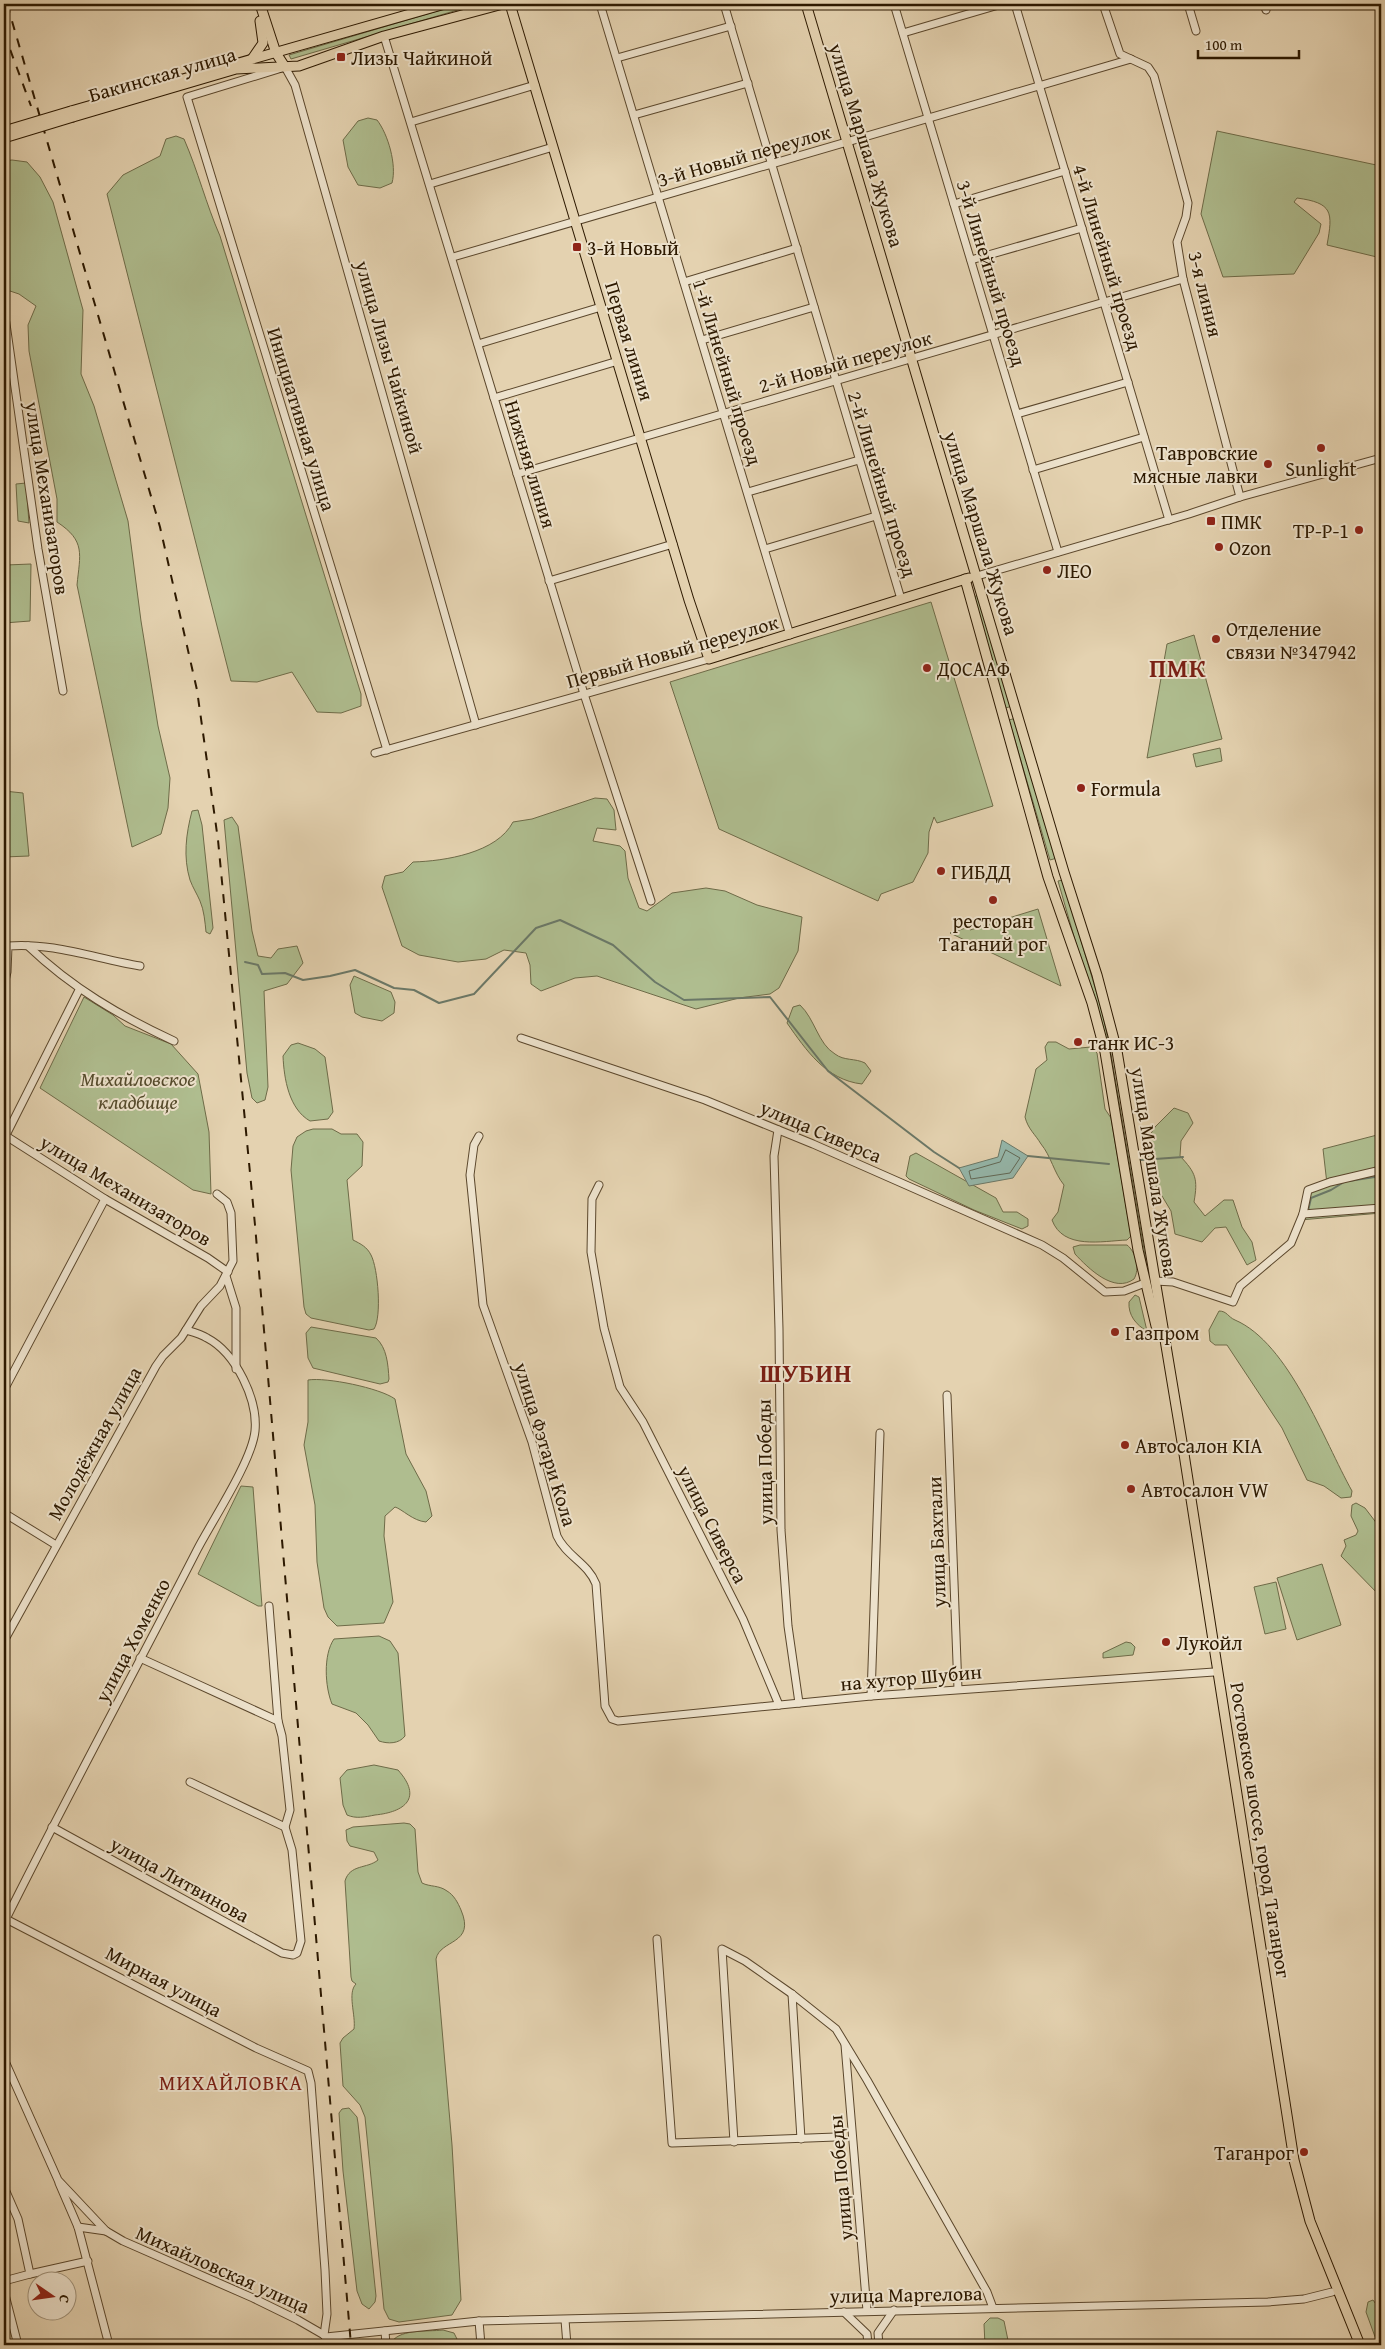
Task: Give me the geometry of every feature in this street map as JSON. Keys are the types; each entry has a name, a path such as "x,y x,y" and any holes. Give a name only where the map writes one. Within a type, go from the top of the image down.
{"main road":[{"path":"247,62 262,48 264,37 256,4"},
{"name":"улица Лизы Чайкиной","path":"260,4 276,53 285,67"},
{"name":"Бакинская улица","path":"4,138 72,114 445,4"},
{"name":"Бакинская улица","path":"247,62 285,67 299,66 384,36 503,4"},
{"name":"Первая линия","path":"510,4 672,544 709,659"},
{"name":"улица Маршала Жукова","path":"806,4 1064,872 1100,984 1117,1051 1155,1280 1156,1312"},
{"name":"Бакинская улица","path":"4,130 72,114"},
{"name":"Первый Новый переулок","path":"709,659 977,576"},
{"name":"улица Маршала Жукова","path":"965,579 1048,877 1092,1003 1105,1052 1145,1283 1156,1312"},
{"path":"1003,716 1017,713"},
{"path":"1048,877 1064,872"},
{"path":"1145,1283 1155,1280"},
{"name":"Ростовское шоссе, город Таганрог","path":"1156,1312 1216,1671 1289,2161 1306,2222 1360,2345"},
{"name":"Ростовское шоссе, город Таганрог","path":"1335,2291 1354,2345"}],"street":[{"name":"1-й Линейный проезд","path":"600,4 790,635"},
{"name":"2-й Линейный проезд","path":"724,4 901,600"},
{"name":"3-й Линейный проезд","path":"894,4 1058,552"},
{"path":"903,33 1002,4"},
{"name":"4-й Линейный проезд","path":"1015,4 1168,520"},
{"name":"3-я линия","path":"1103,4 1120,54 1148,67 1154,76 1188,203 1186,217 1177,242 1183,279 1225,432 1240,496"},
{"path":"1188,4 1196,31"},
{"path":"616,58 731,26"},
{"name":"Нижняя линия","path":"384,36 453,257 549,581 651,900"},
{"name":"3-й Новый переулок","path":"453,257 1131,59"},
{"path":"247,62 247,77 285,67"},
{"name":"улица Лизы Чайкиной","path":"285,67 295,85 476,725"},
{"name":"Инициативная улица","path":"247,77 187,97 387,750"},
{"path":"634,115 748,83"},
{"path":"411,122 535,85"},
{"path":"430,184 554,147"},
{"path":"954,204 1065,171"},
{"path":"971,260 1082,228"},
{"path":"684,282 797,248"},
{"name":"2-й Новый переулок","path":"517,474 1183,279"},
{"path":"478,344 601,307"},
{"path":"702,340 814,307"},
{"name":"улица Механизаторов","path":"4,310 38,549 63,691"},
{"path":"494,398 618,361"},
{"path":"1017,414 1128,382"},
{"path":"1033,470 1144,437"},
{"path":"977,576 1168,520 1240,496 1381,458"},
{"path":"748,492 859,460"},
{"path":"765,549 876,516"},
{"path":"549,581 672,544"},
{"name":"Первый Новый переулок","path":"376,753 709,659"},
{"path":"4,985 7,972 6,946 28,946 64,950 140,966"},
{"path":"28,946 79,990 131,1021 174,1041"},
{"path":"5,1138 79,990"},
{"name":"улица Сиверса","path":"521,1038 705,1100 778,1130 1042,1245 1063,1258 1094,1284 1110,1293 1124,1291 1145,1283"},
{"name":"улица Победы","path":"778,1130 774,1156 779,1329 781,1530 788,1626 799,1704"},
{"name":"улица Фэтари Кола","path":"479,1136 474,1145 470,1175 483,1305 532,1442 557,1536 562,1547 589,1570 596,1584 606,1706 612,1719"},
{"name":"улица Механизаторов","path":"5,1138 105,1199 208,1258 227,1274"},
{"path":"1155,1280 1173,1282 1233,1302 1240,1286 1291,1243 1303,1214 1308,1190 1330,1182 1381,1170"},
{"name":"улица Сиверса","path":"599,1185 592,1199 591,1252 604,1328 620,1387 643,1422 754,1642 779,1705"},
{"path":"217,1194 227,1202 231,1213 234,1255 227,1274 236,1308 236,1369"},
{"path":"4,1390 105,1199"},
{"path":"1303,1214 1381,1208"},
{"name":"Молодёжная улица","path":"4,1641 156,1366 186,1330 201,1306 227,1274"},
{"name":"улица Хоменко","path":"5,1921 140,1658 251,1448 256,1429 254,1406 249,1392 225,1352 215,1343 186,1330"},
{"name":"улица Бахтали","path":"947,1395 958,1689"},
{"path":"872,1696 880,1433"},
{"path":"4,1513 56,1545"},
{"path":"190,1782 285,1827 290,1810 283,1743 278,1721 269,1606"},
{"path":"140,1658 278,1721"},
{"name":"на хутор Шубин","path":"612,1719 618,1721 958,1689 1216,1671"},
{"name":"улица Литвинова","path":"52,1828 282,1953 293,1955 300,1950 301,1941 292,1850 285,1827"},
{"name":"Мирная улица","path":"5,1921 256,2048 308,2071 311,2083 325,2270 327,2314 325,2336"},
{"path":"657,1939 672,2143 801,2140 836,2137"},
{"path":"734,2142 722,1948 745,1961 828,2021 845,2042 987,2292 993,2308"},
{"path":"792,1994 801,2140"},
{"name":"улица Победы","path":"845,2042 867,2311"},
{"name":"Михайловская улица","path":"4,2059 58,2180 106,2232"},
{"path":"58,2180 78,2227 109,2345"},
{"path":"4,2187 18,2219 30,2272"},
{"name":"Михайловская улица","path":"78,2227 106,2232 142,2250 253,2298 325,2336"},
{"path":"39,2272 88,2261"},
{"path":"4,2281 28,2275"},
{"path":"4,2291 18,2345"},
{"name":"улица Маргелова","path":"325,2336 479,2321 1268,2302 1304,2299 1335,2291"},
{"path":"879,2345 878,2332 894,2310"},
{"path":"844,2312 867,2334 868,2345"},
{"path":"565,2320 567,2345"},
{"path":"479,2321 481,2345"},
{"path":"385,2331 386,2345"},
{"path":"867,2334 878,2332"},
{"path":"325,2336 330,2345"}],"green space":[{"path":"461,4 478,4 291,59 289,55"},
{"path":"368,118 377,120 381,126 388,141 392,159 392,183 380,188 358,185 348,167 343,140 358,121"},
{"path":"1217,131 1381,166 1381,258 1327,245 1330,224 1328,211 1318,203 1297,198 1294,202 1321,224 1319,233 1294,274 1223,277 1201,214"},
{"path":"176,136 184,139 220,236 361,694 361,706 341,713 317,712 292,672 257,682 231,681 107,194 123,175 160,156 166,139"},
{"path":"4,161 27,162 40,177 53,202 83,310 81,374 94,406 128,521 141,621 158,726 170,778 168,808 161,834 132,847 77,585 79,549 73,536 57,522 57,499 29,351 28,325 36,306 19,294 4,289"},
{"path":"26,483 29,523 18,521 16,484"},
{"path":"31,564 30,621 4,623 6,565"},
{"path":"979,595 1013,706 1005,708 973,597"},
{"path":"931,602 993,806 937,823 934,817 929,832 928,853 913,882 881,894 878,901 719,829 670,682"},
{"path":"1194,635 1222,739 1147,758 1167,644"},
{"path":"1016,718 1057,858 1050,860 1009,720"},
{"path":"1220,748 1222,761 1196,767 1193,754"},
{"path":"4,791 23,793 29,856 4,857"},
{"path":"595,798 607,799 614,810 616,830 597,828 593,841 620,846 625,851 628,878 639,908 647,911 672,893 706,888 725,891 757,905 802,917 798,951 779,988 770,994 739,998 696,1009 597,976 575,978 541,991 531,984 530,965 526,953 504,950 486,959 458,962 419,955 402,946 382,887 385,876 403,872 413,862 440,860 483,848 505,833 513,822 532,819"},
{"path":"198,810 202,825 213,928 210,934 206,932 202,908 190,880 187,863 186,846 190,820 192,811"},
{"path":"232,817 238,826 252,931 258,956 271,958 278,949 297,946 303,963 287,984 264,991 268,1087 265,1100 257,1103 252,1098 247,1073 224,820"},
{"path":"1063,880 1102,1011 1147,1267 1143,1267 1096,1013 1058,881"},
{"path":"1038,909 1061,986 950,933 969,927 970,930"},
{"path":"354,976 391,992 395,1002 394,1013 382,1021 362,1017 355,1013 350,985"},
{"name":"Михайловское кладбище","path":"84,997 113,1015 125,1026 171,1044 198,1074 209,1132 211,1194 193,1190 40,1088"},
{"path":"800,1005 829,1050 842,1058 865,1063 871,1071 862,1084 838,1077 827,1070 802,1043 787,1023 793,1007"},
{"path":"1048,1042 1056,1042 1069,1049 1091,1047 1097,1053 1105,1109 1111,1118 1131,1236 1127,1240 1084,1242 1074,1240 1057,1230 1052,1220 1058,1212 1064,1185 1025,1117 1036,1069 1047,1060 1045,1047"},
{"path":"298,1043 315,1049 325,1057 333,1112 328,1119 310,1121 303,1116 292,1101 286,1084 283,1056 291,1045"},
{"path":"1174,1108 1188,1113 1193,1123 1181,1141 1180,1156 1193,1172 1196,1182 1194,1202 1205,1216 1224,1200 1233,1200 1242,1227 1252,1242 1256,1260 1247,1265 1226,1227 1215,1228 1202,1242 1175,1234 1171,1211 1156,1186 1145,1143 1155,1127"},
{"path":"313,1129 332,1129 341,1134 357,1134 363,1142 362,1166 347,1180 353,1240 364,1246 369,1252 376,1270 378,1314 374,1329 369,1330 311,1318 306,1314 291,1170 293,1146 297,1137"},
{"path":"1381,1134 1381,1213 1300,1220 1306,1193 1327,1184 1323,1149"},
{"path":"916,1153 996,1198 1003,1212 1017,1212 1028,1219 1028,1226 1022,1229 974,1210 909,1179 906,1176 910,1156"},
{"path":"1080,1245 1127,1245 1133,1252 1136,1261 1137,1270 1134,1279 1126,1283 1118,1283 1110,1281 1094,1272 1075,1254 1073,1247"},
{"path":"1135,1295 1139,1297 1147,1331 1136,1323 1131,1315 1129,1302"},
{"path":"1219,1311 1226,1313 1254,1332 1272,1349 1288,1371 1317,1421 1352,1491 1351,1497 1341,1498 1324,1486 1307,1480 1282,1428 1227,1345 1215,1345 1210,1341 1209,1330"},
{"path":"311,1327 376,1338 383,1347 386,1357 388,1382 380,1384 313,1368 308,1358 306,1333"},
{"path":"308,1380 327,1380 353,1384 378,1391 395,1399 406,1454 426,1491 432,1516 426,1522 417,1520 395,1507 385,1516 384,1536 393,1602 384,1623 337,1626 328,1617 324,1608 317,1562 315,1505 304,1445 308,1422"},
{"path":"241,1486 253,1487 262,1606 258,1606 198,1574"},
{"path":"1356,1503 1365,1508 1381,1529 1381,1597 1341,1556 1346,1546 1344,1540 1356,1535 1358,1531 1351,1516 1352,1505"},
{"path":"1322,1564 1341,1625 1297,1640 1277,1578"},
{"path":"1276,1582 1286,1629 1265,1634 1254,1587"},
{"path":"379,1636 390,1641 398,1653 405,1736 400,1741 393,1743 379,1741 368,1725 356,1713 332,1704 328,1689 327,1662 330,1646 334,1639"},
{"path":"1126,1642 1131,1643 1135,1647 1133,1655 1103,1658 1103,1653"},
{"path":"374,1765 398,1770 409,1788 410,1796 407,1802 395,1811 386,1813 361,1817 347,1815 343,1805 340,1778 347,1770"},
{"path":"410,1824 415,1829 418,1872 422,1883 441,1888 452,1895 460,1907 464,1921 464,1930 461,1936 444,1948 436,1959 452,2145 461,2300 452,2315 399,2322 389,2319 384,2309 365,2117 360,2105 343,2086 340,2043 354,2029 352,1993 356,1984 352,1981 351,1977 345,1881 347,1876 355,1869 378,1860 374,1852 350,1846 347,1841 346,1830 353,1827"},
{"path":"349,2108 357,2117 358,2123 376,2296 375,2302 369,2309 362,2304 357,2291 343,2171 339,2113 342,2109"},
{"path":"1373,2300 1381,2311 1381,2345 1378,2345 1366,2312 1368,2302"},
{"path":"990,2318 998,2318 1004,2321 1009,2345 985,2345 984,2324"},
{"path":"443,2330 454,2333 460,2345 390,2345 399,2336 406,2333"}],"water":[{"path":"1002,1140 1028,1156 1013,1178 969,1186 959,1168 998,1157"}],"waterway":[{"path":"245,962 258,965 262,974 285,973 303,980 355,970 394,988 414,990 439,1003 474,994 536,928 560,920 613,945 655,982 684,1000 770,997 828,1071 934,1152 959,1168"},
{"path":"1028,1156 1109,1164"},
{"path":"1141,1160 1183,1157"},
{"path":"1349,1181 1381,1176"},
{"path":"1308,1211 1311,1198 1331,1190 1344,1182"}],"railway":[{"path":"7,4 160,527 197,690 218,840 255,1225 351,2345"},
{"path":"4,33 31,106"}],"place":[{"name":"Лизы Чайкиной","path":"341,57"},
{"name":"3-й Новый","path":"577,247"},
{"name":"Sunlight","path":"1321,448"},
{"name":"Тавровские мясные лавки","path":"1268,464"},
{"name":"ПМК","path":"1211,521"},
{"name":"ТР-Р-1","path":"1359,530"},
{"name":"Ozon","path":"1219,547"},
{"name":"ЛЕО","path":"1047,570"},
{"name":"Отделение связи №347942","path":"1216,639"},
{"name":"ДОСААФ","path":"927,668"},
{"name":"Formula","path":"1081,788"},
{"name":"ГИБДД","path":"941,871"},
{"name":"ресторан Таганий рог","path":"993,900"},
{"name":"танк ИС-3","path":"1078,1042"},
{"name":"Газпром","path":"1115,1332"},
{"name":"Автосалон KIA","path":"1125,1445"},
{"name":"Автосалон VW","path":"1131,1489"},
{"name":"Лукойл","path":"1166,1642"},
{"name":"Таганрог","path":"1304,2152"}],"district":[{"name":"ПМК","path":"1178,668"},
{"name":"ШУБИН","path":"806,1373"},
{"name":"МИХАЙЛОВКА","path":"231,2082"}]}
